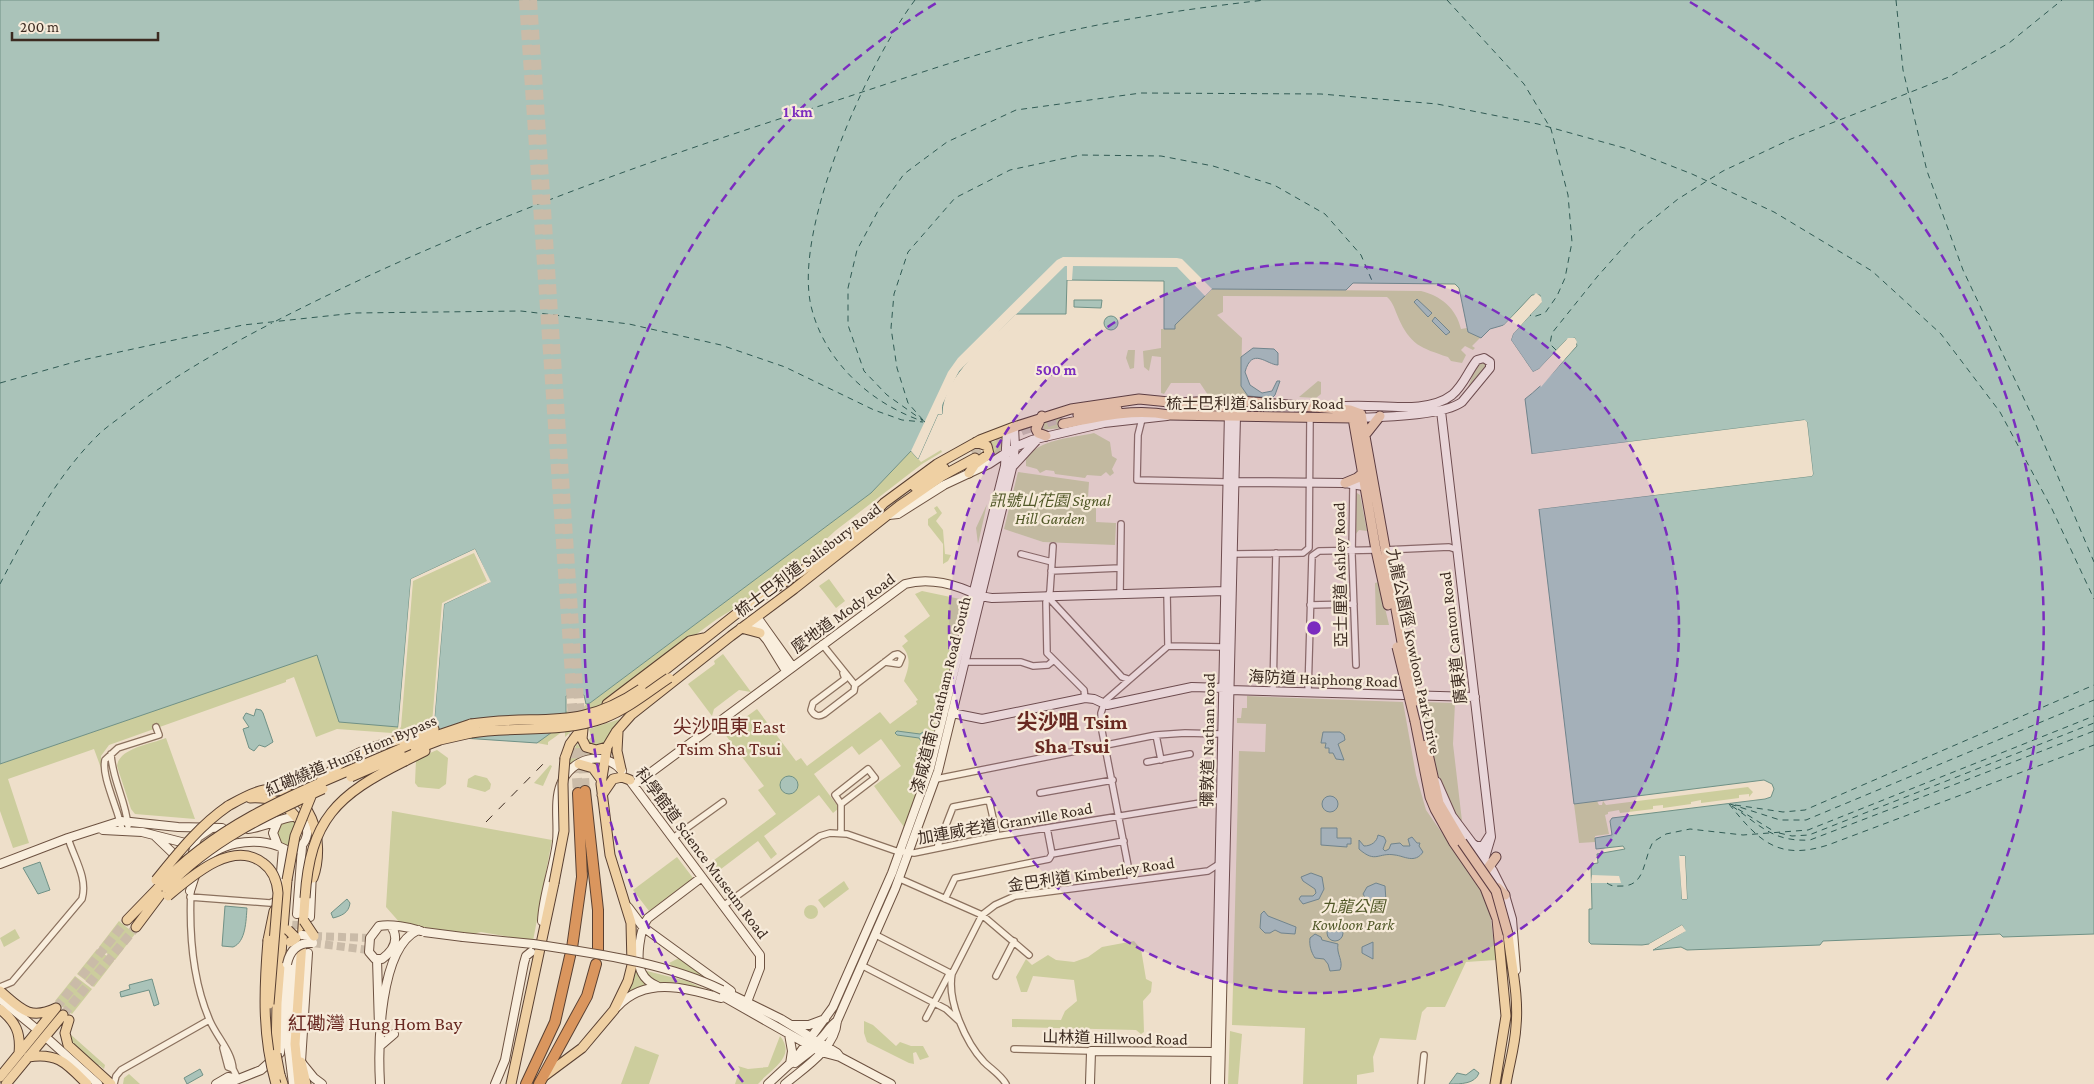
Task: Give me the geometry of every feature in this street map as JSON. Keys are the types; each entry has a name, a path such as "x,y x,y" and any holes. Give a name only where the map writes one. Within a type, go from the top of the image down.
{"highway":[{"path":"526,1084 556,1022 571,952 582,877 581,792 598,910 598,952"},
{"path":"540,1081 587,996 596,964"}],"main road":[{"name":"梳士巴利道 Salisbury Road","path":"697,650 707,637 734,616 861,527 884,503 937,464 976,442 1042,416 1105,402 1139,399 1199,403 1234,410 1310,418 1358,418 1441,411 1462,402 1490,368 1489,361 1484,358 1477,360 1468,377 1456,392 1438,402 1390,407 1344,405 1325,409"},
{"path":"1164,401 1150,408 1104,410 1062,421 1135,413 1169,415"},
{"name":"梳士巴利道 Salisbury Road","path":"540,1081 582,1048 614,1010 628,981 632,965 632,936 628,907 610,855 601,779 607,747 618,729 631,716 741,628 889,515 898,514 929,494 985,466 1015,447 1043,437 1104,423 1169,415 1234,410 1325,409 1355,410 1358,418"},
{"name":"彌敦道 Nathan Road","path":"1214,1084 1219,864 1224,799 1222,734 1226,689 1224,647 1225,591 1234,410"},
{"name":"廣東道 Canton Road","path":"1441,411 1491,832 1486,862"},
{"path":"1012,468 1026,451 1043,437 1036,429 1042,416"},
{"path":"1365,436 1380,416"},
{"name":"九龍公園徑 Kowloon Park Drive","path":"1358,418 1365,436 1370,487 1380,550 1400,647 1436,794 1448,820 1496,891 1508,934 1510,964 1515,981"},
{"name":"九龍公園徑 Kowloon Park Drive","path":"1358,418 1363,473 1370,487 1379,520 1380,550"},
{"name":"漆咸道南 Chatham Road South","path":"768,1084 790,1064 817,1045 826,1018 855,962 936,779 1012,468 1015,447 1011,428"},
{"name":"漆咸道南 Chatham Road South","path":"785,1084 817,1045 830,1025 837,1021 863,966 898,878 903,853 930,768 972,593 1002,480 1011,428"},
{"path":"969,473 975,464 989,454 988,446 976,442"},
{"path":"861,527 927,479 974,455 889,515"},
{"path":"985,466 997,467 1002,480"},
{"path":"1349,484 1363,473"},
{"path":"1230,482 1349,484 1370,487"},
{"name":"彌敦道 Nathan Road","path":"1220,1084 1226,689 1233,554 1230,482"},
{"name":"麼地道 Mody Road","path":"632,782 906,584 926,581 957,587 980,597 1048,597 1225,591"},
{"path":"734,616 754,619 789,668"},
{"path":"754,619 760,633 789,668"},
{"path":"741,628 760,633"},
{"name":"梳士巴利道 Salisbury Road","path":"697,650 731,636"},
{"name":"梳士巴利道 Salisbury Road","path":"607,704 690,641 707,637"},
{"name":"紅磡繞道 Hung Hom Bypass","path":"276,1054 272,1040 269,1004 278,890 273,874 264,864 246,856 223,859 184,883 137,926 163,891 179,876 238,831 270,813 406,752 440,740 504,729 564,727 594,722 623,709 697,650"},
{"name":"紅磡繞道 Hung Hom Bypass","path":"242,799 212,817 194,834 152,885 129,917 191,857 248,818 409,745 471,724 568,720 589,715 627,698 666,675"},
{"name":"海防道 Haiphong Road","path":"1104,704 1110,705 1192,687 1273,692 1475,698"},
{"path":"952,713 984,718 1085,698 1094,699 1104,704"},
{"name":"九龍公園徑 Kowloon Park Drive","path":"1418,721 1430,797 1454,843 1480,879"},
{"path":"283,1084 276,1054 277,1003 283,922 288,872 297,831 308,801 326,776 344,760 367,749 440,728 471,724"},
{"path":"511,1084 564,831 563,784 565,758 570,744 582,729 582,739 588,748 596,750 607,747"},
{"path":"618,729 617,751 621,769"},
{"path":"281,951 300,939 314,940 307,919 310,857 321,828 334,808 349,793 370,779 459,736"},
{"path":"541,942 542,918 557,842 559,790 567,774 579,764 587,759 604,759"},
{"name":"科學館道 Science Museum Road","path":"604,759 610,760 621,769 632,782 761,957 758,973 747,1002"},
{"name":"九龍公園徑 Kowloon Park Drive","path":"1429,762 1452,816 1470,841"},
{"path":"579,764 593,768 601,779"},
{"path":"602,795 613,779 622,777 632,782"},
{"path":"924,785 936,779"},
{"path":"242,799 262,791 276,790 289,794 303,804 310,813 316,829 317,866 313,878 307,919 300,939 288,960 282,1048 277,1056 261,1070"},
{"path":"242,799 273,799 283,803 306,827 313,878"},
{"name":"紅磡繞道 Hung Hom Bypass","path":"280,884 283,849 273,832 278,821 288,817 297,818"},
{"path":"0,864 68,838 124,821 178,827 218,828"},
{"path":"248,828 262,827 278,821"},
{"path":"96,830 125,830 155,836 194,848"},
{"path":"1470,841 1476,846 1483,846 1491,832"},
{"path":"155,836 180,860"},
{"path":"297,914 299,865 302,847 307,838"},
{"path":"216,847 256,840 283,849 302,847"},
{"path":"1470,841 1486,862 1504,895 1513,930 1516,965 1516,1026 1506,1084"},
{"path":"190,894 202,863 212,855 230,846"},
{"path":"283,849 299,865"},
{"path":"1495,1084 1505,1035 1506,1005 1499,928 1491,900 1480,879 1486,862 1496,857"},
{"path":"189,871 190,894"},
{"path":"702,877 648,918 643,926 640,968 646,979 657,986 702,993 730,1001"},
{"path":"1491,900 1492,890 1496,888 1500,889 1504,895"},
{"path":"276,902 268,940 264,1021 270,1066 276,1084"},
{"path":"628,907 643,926 747,1002"},
{"path":"283,922 300,939 295,1044 298,1084"},
{"path":"391,926 396,936 394,946 386,956 377,959 371,956 368,950 370,938 379,926 391,926 413,927 418,930 521,945 546,946 660,967 694,977 730,1001 789,1034 817,1045 891,1084"},
{"path":"380,1042 390,968 405,938 418,930"},
{"path":"521,945 529,954"},
{"path":"529,954 537,950 558,952 660,971 693,981 747,1002 790,1024 817,1045"},
{"path":"306,1084 301,1062 308,954"},
{"path":"495,1084 505,1060 529,954"},
{"path":"293,1084 286,1063 294,955"},
{"path":"377,959 380,1084"},
{"path":"614,1010 633,995 657,986"},
{"path":"0,991 30,1013 44,1014 56,1008 6,1084"},
{"path":"0,999 34,1027"},
{"path":"0,1009 16,1025 24,1055"},
{"path":"0,1077 66,1017 64,1033 68,1045 110,1084"},
{"path":"790,1024 809,1025 826,1018"},
{"path":"380,1042 394,1034"},
{"path":"789,1034 792,1051 790,1064"},
{"path":"50,1040 98,1084"},
{"path":"1090,1084 1091,1051"},
{"name":"山林道 Hillwood Road","path":"1091,1051 1215,1052"},
{"path":"24,1055 58,1058 87,1084"},
{"path":"301,1062 312,1076 322,1084"},
{"path":"226,1084 261,1070 272,1068"},
{"path":"216,1084 228,1077 238,1079"}],"street":[{"path":"1233,554 1303,553 1307,550 1310,544 1310,418"},
{"path":"1142,419 1138,435 1137,480 1230,482"},
{"name":"亞士厘道 Ashley Road","path":"1349,484 1356,665"},
{"path":"1120,528 1120,594"},
{"path":"1053,546 1052,571 1046,602 1047,653 1084,690 1085,698"},
{"path":"1308,693 1313,555 1319,551 1451,547 1458,550"},
{"path":"1273,692 1276,553"},
{"path":"1021,554 1052,562"},
{"path":"1052,571 1120,568"},
{"path":"1167,593 1168,646"},
{"path":"1048,597 1122,677 1128,679"},
{"path":"1310,605 1354,604"},
{"path":"822,644 843,673 855,685"},
{"path":"1131,880 1101,719 1104,704 1107,698 1168,646 1224,647"},
{"path":"965,662 1023,662 1033,666 1048,665 1054,660"},
{"path":"843,673 845,678 813,702 810,708 816,716 822,715 854,691 855,685 885,662"},
{"path":"125,830 124,821 104,766 105,760 118,748 159,735 156,727"},
{"path":"936,779 1156,735 1185,733 1222,734"},
{"path":"1156,735 1161,760"},
{"path":"1147,762 1190,754"},
{"path":"723,906 820,836 841,833 841,804 834,795 868,770 875,778 841,804"},
{"path":"1040,793 1113,780"},
{"name":"加連威老道 Granville Road","path":"841,833 903,853 1224,799"},
{"path":"937,848 953,807 989,800 997,836"},
{"path":"673,838 723,802"},
{"path":"194,848 201,836 218,828"},
{"path":"945,899 956,878 1049,859 1052,854 1047,828"},
{"path":"0,987 12,982 82,898 85,888 83,877 68,838"},
{"path":"1052,854 1124,842"},
{"name":"金巴利道 Kimberley Road","path":"982,915 995,905 1015,896 1208,871 1219,864"},
{"path":"1208,871 1219,878"},
{"path":"898,878 982,915 1029,954"},
{"path":"238,1079 233,1069 228,1067 223,1046 209,1020 193,958 190,894 270,903 276,902"},
{"path":"982,915 952,974 952,992 960,1023 973,1048 1006,1084"},
{"path":"876,935 952,974"},
{"path":"996,976 1014,941"},
{"path":"863,966 946,1009 960,1023"},
{"path":"926,1018 948,976 952,974"},
{"path":"940,992 944,989 952,992"},
{"path":"946,1009 954,1008 955,1002"},
{"path":"114,1084 116,1076 121,1070 209,1020"},
{"name":"山林道 Hillwood Road","path":"1014,1049 1091,1051"},
{"path":"1421,1084 1424,1055"}],"green space":[{"path":"1212,289 1421,291 1435,296 1447,304 1459,322 1461,329 1467,328 1468,332 1481,337 1472,346 1475,348 1473,350 1465,346 1461,350 1466,355 1462,363 1451,361 1448,357 1423,348 1412,340 1402,326 1387,297 1223,296 1223,312 1217,315 1242,338 1241,386 1248,396 1208,395 1200,383 1171,383 1164,394 1161,393 1161,357 1152,356 1149,371 1144,367 1143,351 1161,348 1161,329 1175,329 1175,325"},
{"path":"1128,350 1135,350 1134,368 1130,369 1126,358"},
{"path":"1486,361 1487,367 1467,390 1477,363"},
{"path":"1318,381 1321,382 1321,394 1316,398 1299,397"},
{"path":"1060,417 1063,428 1040,430 1040,425 1045,421"},
{"path":"1094,433 1110,442 1112,456 1117,459 1112,469 1114,473 1110,476 1106,472 1101,476 1087,475 1085,478 1055,474 1054,471 1046,470 1040,473 1037,469 1026,466 1026,458 1039,447 1057,440"},
{"path":"1001,438 1003,449 990,457 993,451 990,443"},
{"path":"941,450 942,452 922,464 835,531 787,576 717,619 600,705 565,737 565,729 562,729 562,732 548,742 548,745 537,743 565,722 565,711 582,710 586,704 590,703 871,493 911,451 921,462"},
{"name":"訊號山花園 Signal Hill Garden","path":"1018,472 1089,482 1088,498 1096,508 1096,522 1116,523 1115,545 1043,542 1004,529"},
{"path":"1355,494 1360,495 1367,531 1359,530 1355,535"},
{"path":"987,504 978,544 976,528"},
{"path":"937,506 942,513 936,521 943,530 945,554 951,555 948,561 943,564 943,544 928,525 928,519 937,513 934,508"},
{"path":"475,549 491,582 433,736 337,729 316,737 294,677 286,680 286,682 109,745 101,756 101,768 94,749 8,779 29,843 13,848 0,811 0,764 317,654 339,722 411,579"},
{"path":"829,579 845,601 836,608 819,586"},
{"path":"1379,582 1389,625 1376,625 1375,583"},
{"path":"922,591 960,599 965,603 945,686 937,704 934,733 922,780 904,827 874,786 901,766 881,739 859,755 852,746 814,774 839,808 833,813 819,795 764,836 777,854 771,859 758,841 713,875 706,866 776,814 758,790 764,786 724,733 757,709 796,761 801,758 807,766 880,712 890,724 917,704 916,701 918,700 904,681 909,663 902,646 908,641 904,636 930,616 915,594"},
{"path":"723,654 751,692 739,690 714,709 712,716 688,684 715,664 714,661"},
{"name":"九龍公園 Kowloon Park","path":"1247,696 1403,702 1416,775 1426,810 1479,886 1490,912 1496,960 1466,962 1445,1007 1427,1007 1422,1012 1416,1040 1380,1038 1373,1057 1374,1072 1357,1075 1357,1084 1303,1084 1305,1028 1232,1025 1239,751 1265,752 1266,724 1237,723 1237,718 1241,718 1242,708 1247,708"},
{"path":"1420,702 1455,703 1453,744 1462,821 1454,813 1441,784"},
{"path":"620,719 604,744 593,747 587,742 591,737 589,729"},
{"path":"166,738 195,819 135,814 131,809 117,766 119,760 129,751"},
{"path":"577,744 589,755 568,768 570,758"},
{"path":"437,750 448,758 446,784 439,789 418,787 415,783 416,759"},
{"path":"550,765 552,766 543,786 534,783"},
{"path":"475,775 487,778 491,784 490,789 485,792 467,787 468,779"},
{"path":"1748,787 1753,792 1749,797 1749,794 1739,795 1739,798 1701,803 1701,800 1691,802 1691,804 1663,808 1663,805 1653,806 1653,809 1620,813 1619,810 1608,812 1605,815 1609,834 1595,836 1595,842 1579,843 1574,804 1597,801 1599,805 1602,805 1603,801 1606,805"},
{"path":"392,811 552,840 533,941 481,932 473,934 401,924 386,907"},
{"path":"289,821 298,824 301,833 298,842 289,845 280,842 277,833 280,824"},
{"path":"677,857 693,878 649,911 633,890"},
{"path":"844,881 849,889 824,908 818,900"},
{"path":"811,905 816,907 818,912 816,917 811,919 806,917 804,912 806,907"},
{"path":"119,921 135,934 115,960 99,947"},
{"path":"15,929 20,938 4,947 0,938"},
{"path":"1134,941 1141,949 1146,979 1152,982 1151,992 1143,1001 1144,1032 1141,1034 1136,1030 1012,1027 1012,1019 1061,1020 1065,1011 1077,1001 1074,980 1033,976 1027,992 1021,992 1016,977 1026,959 1032,965 1048,955 1056,960 1074,962 1088,957 1102,947"},
{"path":"97,949 114,961 94,987 77,974"},
{"path":"679,958 706,976 706,978 672,966 669,963"},
{"path":"632,970 637,971 648,984 625,993"},
{"path":"643,970 687,981 713,993 653,981"},
{"path":"75,976 92,989 72,1014 55,1001"},
{"path":"864,1021 873,1025 896,1046 900,1042 911,1046 923,1046 929,1057 920,1060 916,1052 913,1053 914,1064 909,1063 867,1042 864,1033"},
{"path":"1230,1031 1242,1034 1238,1084 1228,1084"},
{"path":"69,1033 105,1065 104,1069 99,1065 97,1067 70,1042"},
{"path":"780,1036 786,1050 775,1068 758,1084 735,1084 740,1069 738,1066 748,1069 768,1067"},
{"path":"635,1046 659,1055 649,1084 621,1084"},
{"path":"129,1074 140,1084 123,1084 124,1078"}],"shaded area":[{"path":"0,0 2094,0 2094,934 2003,937 2000,934 1823,941 1820,945 1687,950 1681,947 1653,950 1685,931 1682,925 1649,944 1591,944 1589,942 1589,909 1592,909 1591,864 1598,863 1597,854 1625,849 1623,846 1596,849 1595,838 1612,835 1610,821 1612,818 1765,799 1771,797 1774,789 1772,784 1764,780 1574,804 1539,509 1812,476 1807,422 1804,420 1532,454 1525,399 1546,380 1577,346 1575,338 1566,340 1539,369 1533,372 1511,340 1513,334 1541,303 1540,295 1532,295 1504,325 1490,329 1481,338 1468,332 1459,288 1455,284 1353,283 1346,290 1212,289 1175,325 1175,329 1164,329 1164,281 1067,280 1066,314 1016,314 959,372 944,400 942,414 938,414 918,459 911,451 871,493 590,703 586,704 584,695 566,696 566,722 537,743 433,736 444,604 490,582 475,549 411,579 398,727 339,722 317,655 0,764","holes":["1680,856 1685,856 1687,899 1682,899"]},
{"path":"1417,299 1432,313 1428,317 1414,302"},
{"path":"1074,300 1102,300 1101,308 1074,307"},
{"path":"1111,316 1116,318 1118,323 1116,328 1111,330 1106,328 1104,323 1106,318"},
{"path":"1435,317 1450,332 1446,335 1432,321"},
{"path":"1253,348 1274,349 1278,353 1278,365 1256,358 1248,364 1245,372 1250,385 1262,393 1272,391 1277,381 1280,381 1272,398 1248,396 1241,386 1241,357"},
{"path":"256,709 261,710 263,713 273,742 265,747 259,745 254,751 249,748 243,729 249,727 243,718 246,713 254,716"},
{"path":"897,731 920,734 923,732 926,737 921,741 919,738 897,735 895,733"},
{"path":"1323,732 1340,732 1344,735 1345,740 1338,744 1344,760 1336,759 1333,753 1329,753 1329,748 1325,748 1326,743 1321,743"},
{"path":"789,776 797,781 798,785 793,793 789,794 781,789 780,785 785,777"},
{"path":"1330,796 1336,798 1338,804 1336,810 1330,812 1324,810 1322,804 1324,798"},
{"path":"1321,828 1337,828 1337,838 1351,838 1351,844 1347,844 1347,847 1321,845"},
{"path":"1378,835 1384,837 1386,841 1383,849 1385,851 1389,849 1391,844 1400,843 1403,846 1410,846 1408,839 1412,837 1417,843 1420,843 1419,846 1423,852 1417,858 1389,854 1373,857 1359,849 1359,840 1364,846 1369,845 1375,842"},
{"path":"40,862 50,890 38,894 23,868"},
{"path":"1311,873 1322,877 1324,889 1319,899 1303,904 1299,899 1301,896 1313,896 1316,893 1315,889 1303,881 1301,877"},
{"path":"1376,883 1385,886 1386,901 1381,904 1366,899 1363,894 1367,887"},
{"path":"347,899 350,903 346,912 333,918 331,913"},
{"path":"225,906 247,908 243,936 233,947 222,946"},
{"path":"1264,911 1268,916 1296,927 1295,934 1281,933 1275,930 1265,933 1260,928 1261,914"},
{"path":"1335,925 1341,927 1343,933 1341,939 1335,941 1329,939 1327,933 1329,927"},
{"path":"1315,934 1321,937 1322,940 1338,944 1340,970 1330,971 1324,959 1315,958 1312,953 1310,938"},
{"path":"1373,942 1373,959 1362,953 1362,947"},
{"path":"152,979 159,1004 154,1006 149,990 121,997 120,992 130,989 129,985"},
{"path":"200,1069 203,1075 187,1084 184,1078"},
{"path":"1474,1069 1479,1073 1471,1081 1449,1084 1457,1073 1466,1075"}],"pier":[{"path":"1063,257 1182,259 1212,289 1205,296 1177,267 1073,266 1072,280 1067,280 1067,266 1065,266 959,371 942,405 942,414 938,414 918,459 911,451 948,372 958,358 1057,260"},
{"path":"1536,293 1541,297 1542,302 1513,334 1511,340 1533,372 1539,369 1568,338 1575,338 1577,342 1575,347 1541,387 1540,385 1546,375 1573,346 1574,341 1569,340 1541,371 1533,374 1508,339 1511,332 1539,302 1539,297 1534,297 1505,327 1499,331 1498,329"},
{"path":"1805,420 1807,422 1812,476 1539,509 1539,506 1811,474 1805,423 1532,456 1532,454"},
{"path":"475,549 491,582 444,604 433,736 431,735 442,603 487,581 474,553 413,581 401,727 398,730 411,579"},
{"path":"1679,856 1685,856 1687,899 1682,899"},
{"path":"1592,875 1619,876 1621,883 1591,883"},
{"path":"1682,925 1686,931 1652,950 1651,948 1682,930 1681,928 1650,946 1649,944"}],"ferry route":[{"path":"915,0 876,63 839,147 824,191 813,234 808,273 811,306 817,326 838,362 867,391 903,413 922,421"},
{"path":"276,321 405,259 604,179 739,132 917,74 999,48 1086,27 1205,7 1265,0"},
{"path":"1447,0 1524,84 1551,129 1568,195 1572,242 1565,278 1557,296 1545,313 1533,317 1530,315"},
{"path":"1896,0 1903,70 1927,171 1963,270 2034,420 2094,562"},
{"path":"1556,350 1550,344 1552,333 1597,277 1636,233 1678,199 1723,171 1791,139 1949,77 2009,43 2062,0"},
{"path":"925,422 887,395 864,371 848,325 848,288 857,250 879,209 904,174 947,142 1016,110 1141,93 1321,94 1437,104 1538,124 1628,149 1692,174 1774,212 1872,271 1941,334 2000,412 2052,509 2094,599"},
{"path":"923,420 908,403 897,368 891,328 894,294 908,252 955,198 1010,170 1080,155 1161,156 1213,166 1274,185 1325,214 1361,255 1373,283"},
{"path":"0,383 78,361 243,325 355,313 521,311 629,324 721,345 785,367 874,410 902,420 923,422"},
{"path":"0,584 43,506 68,470 97,436 144,399 179,375 272,323"},
{"path":"1735,805 1783,812 1805,810 2094,685"},
{"path":"1730,804 1780,820 1806,820 2094,700"},
{"path":"1607,883 1613,886 1623,886 1630,885 1636,881 1643,870 1653,842 1666,834 1690,829 1743,835 1808,830 2094,716"},
{"path":"1779,833 1792,836 1809,835 2094,723"},
{"path":"1732,806 1760,826 1777,835 1797,840 1810,840 2094,731"},
{"path":"1729,804 1750,828 1771,844 1783,849 1796,851 1811,849 1828,845 2094,745"},
{"path":"1738,809 1775,832"}],"tunnel":[{"path":"524,0 578,793"},
{"path":"532,0 585,791"},
{"path":"972,453 1024,430 1062,418"},
{"path":"295,941 297,914"},
{"path":"56,1008 127,920"},
{"path":"63,1015 136,927"},
{"path":"314,936 370,938"},
{"path":"313,943 368,950"}],"railway":[{"path":"486,822 547,760"}],"district":[{"name":"尖沙咀 Tsim Sha Tsui","path":"1072,734"},
{"name":"尖沙咀東 East Tsim Sha Tsui","path":"729,737"},
{"name":"紅磡灣 Hung Hom Bay","path":"375,1023"}]}
